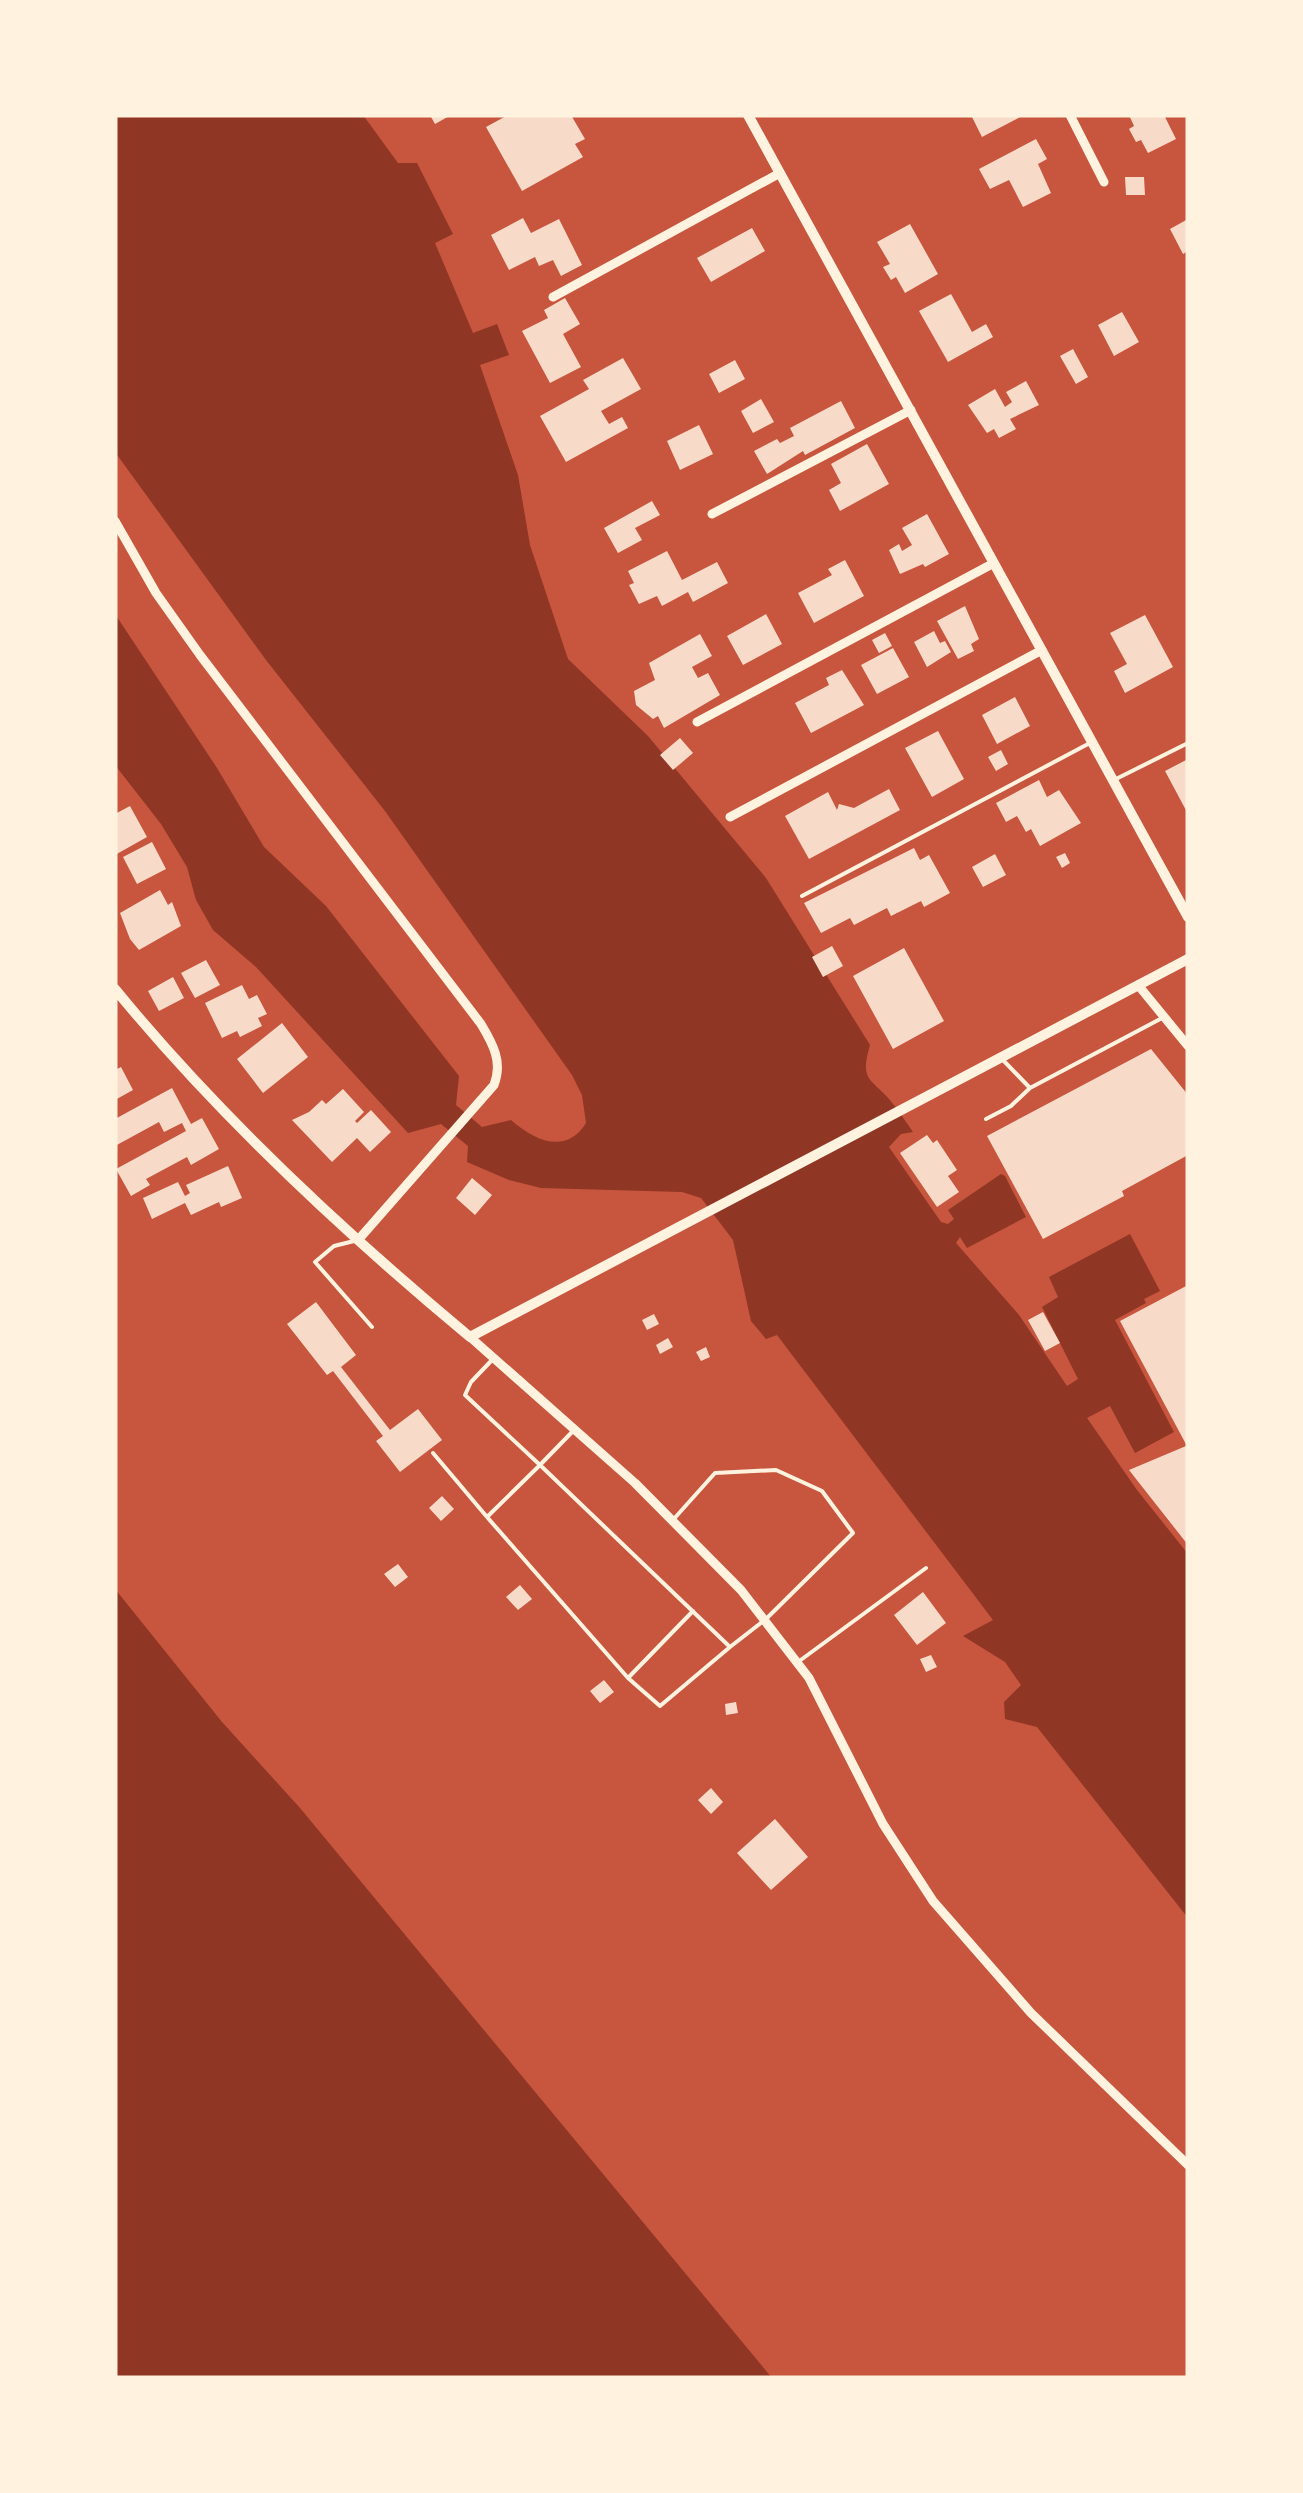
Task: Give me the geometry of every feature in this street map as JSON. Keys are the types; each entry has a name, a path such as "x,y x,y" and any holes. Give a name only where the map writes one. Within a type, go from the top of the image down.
{"street":[{"path":"748,115 1188,917"},
{"path":"1070,115 1104,182"},
{"path":"553,297 780,173"},
{"path":"712,514 911,410"},
{"path":"115,520 156,593 200,656 492,1041 499,1072 494,1085 358,1239"},
{"path":"697,722 994,564"},
{"path":"730,817 1042,650"},
{"path":"470,1337 1188,960"},
{"path":"1138,985 1188,1046"},
{"path":"115,988 177,1061 358,1239 575,1429 672,1521 766,1619 828,1709 883,1824 934,1901 1031,2013 1188,2165"}],"lane":[{"path":"802,896 1092,742"},
{"path":"1113,780 1188,744"},
{"path":"986,1119 1011,1106 1030,1088 1164,1017"},
{"path":"1000,1058 1030,1088"},
{"path":"358,1239 334,1246 315,1262 372,1327"},
{"path":"495,1356 471,1382 465,1395 730,1647"},
{"path":"487,1517 575,1429"},
{"path":"433,1453 628,1678 660,1706 766,1619 854,1533 822,1492 776,1470 715,1474 672,1521"},
{"path":"798,1662 926,1568"},
{"path":"628,1678 693,1611"}],"shaded area":[{"path":"115,115 363,115 398,163 417,163 453,234 435,243 473,333 497,324 509,355 480,365 518,475 530,545 568,659 648,736 766,878 870,1045 868,1077 913,1132 901,1134 889,1147 941,1222 948,1224 954,1219 948,1210 1001,1174 1005,1176 1026,1217 967,1248 960,1237 956,1243 1019,1315 1067,1386 1078,1379 1042,1307 1058,1297 1049,1277 1130,1234 1160,1291 1115,1320 1174,1432 1135,1453 1110,1406 1087,1418 1188,1554 1188,1918 1037,1727 1005,1719 1004,1702 1021,1685 1005,1662 963,1636 993,1620 777,1335 766,1339 751,1321 733,1240 701,1198 682,1192 541,1188 509,1180 467,1162 468,1146 441,1124 408,1133 256,967 213,930 196,900 187,867 161,824 115,765 115,614 264,847 326,906 459,1076 456,1105 482,1127 511,1120 530,1134 550,1141 569,1139 586,1123 582,1095 572,1075 385,811 266,660 115,452"},
{"path":"115,1589 222,1722 300,1808 772,2378 115,2378"}],"building":[{"path":"430,115 451,115 435,124"},
{"path":"508,115 571,115 585,139 575,144 583,157 522,191 486,127"},
{"path":"971,115 1024,115 982,137"},
{"path":"1129,115 1164,115 1176,139 1148,153 1129,129 1134,126"},
{"path":"1036,139 1047,159 1038,164 1051,193 1023,207 1009,180 990,189 979,169"},
{"path":"1125,177 1144,177 1145,195 1126,195"},
{"path":"523,218 531,233 559,219 582,265 561,276 553,260 539,266 535,257 509,270 491,235"},
{"path":"1188,219 1188,251 1183,254 1170,229"},
{"path":"910,224 938,274 905,293 896,277 891,280 883,267 890,264 877,242"},
{"path":"752,228 765,251 711,282 697,258"},
{"path":"951,294 972,332 986,324 993,337 948,362 919,311"},
{"path":"565,298 580,324 563,334 581,367 550,383 522,331 548,318 544,310"},
{"path":"1122,312 1139,342 1114,356 1098,325"},
{"path":"1073,349 1088,377 1076,384 1060,356"},
{"path":"623,358 641,389 601,411 609,424 622,417 628,428 566,462 540,416 589,389 583,380"},
{"path":"735,360 745,379 719,393 709,374"},
{"path":"1026,381 1039,405 1010,419 1016,429 999,438 994,429 987,433 968,405 995,389 1005,407 1012,402 1006,392"},
{"path":"761,399 774,422 753,433 741,411"},
{"path":"841,401 855,428 805,455 803,451 767,474 754,451 777,439 780,443 794,436 790,428"},
{"path":"699,425 713,454 680,470 667,441"},
{"path":"867,444 889,484 840,511 829,490 841,483 831,464"},
{"path":"652,501 660,515 635,528 642,540 618,553 604,528"},
{"path":"927,514 949,554 900,574 889,550 899,544 902,551 912,545 902,528"},
{"path":"667,551 682,580 717,562 728,583 693,602 688,592 662,606 657,596 639,604 629,585 634,583 628,571"},
{"path":"845,560 864,596 814,623 798,593 832,575 828,569"},
{"path":"965,606 979,639 971,644 974,651 958,659 937,621"},
{"path":"766,614 782,644 743,665 727,636"},
{"path":"1145,615 1173,667 1125,693 1114,671 1127,664 1110,633"},
{"path":"934,631 951,652 927,667 914,642"},
{"path":"885,633 892,646 879,653 872,640"},
{"path":"700,634 712,656 692,667 698,678 708,673 720,695 664,728 658,716 653,719 636,705 634,691 655,680 649,663"},
{"path":"893,648 909,677 877,694 861,665"},
{"path":"842,670 864,705 811,733 795,703 829,685 826,678"},
{"path":"1015,697 1030,726 997,744 982,715"},
{"path":"938,731 964,779 932,797 905,748"},
{"path":"680,738 693,753 673,770 660,755"},
{"path":"1001,750 1008,764 996,771 988,757"},
{"path":"1188,759 1188,814 1165,771"},
{"path":"1039,780 1047,797 1059,790 1081,823 1040,846 1031,829 1026,832 1017,816 1006,822 996,803"},
{"path":"889,789 900,810 809,859 785,816 828,792 837,810 839,804 854,808"},
{"path":"130,806 147,837 115,855 115,814"},
{"path":"152,842 166,869 137,884 123,857"},
{"path":"914,848 920,860 929,855 950,893 924,907 921,901 891,916 887,908 854,925 850,918 821,933 804,903"},
{"path":"1065,853 1070,863 1062,868 1056,857"},
{"path":"995,854 1006,875 983,887 972,867"},
{"path":"160,890 168,905 172,902 181,926 139,950 120,913"},
{"path":"832,946 843,966 823,977 812,957"},
{"path":"904,948 944,1021 893,1049 853,976"},
{"path":"206,960 220,985 195,998 181,973"},
{"path":"173,977 184,998 159,1011 148,991"},
{"path":"242,985 249,999 257,995 267,1014 258,1018 262,1026 240,1037 237,1031 222,1038 205,1003"},
{"path":"282,1023 308,1057 263,1093 237,1059"},
{"path":"1151,1049 1188,1095 1188,1155 1122,1191 1124,1196 1043,1239 987,1136"},
{"path":"121,1067 133,1090 115,1100 115,1070"},
{"path":"172,1088 191,1124 202,1118 219,1149 191,1165 187,1157 146,1179 150,1185 131,1196 116,1169 186,1131 182,1123 164,1132 159,1122 115,1146 115,1119"},
{"path":"343,1089 364,1112 357,1123 371,1110 391,1132 370,1152 357,1138 332,1162 292,1120 322,1100 326,1104"},
{"path":"927,1135 933,1143 937,1140 957,1170 948,1176 959,1192 937,1207 900,1153"},
{"path":"228,1166 242,1198 221,1207 219,1202 191,1215 185,1203 152,1219 143,1198 178,1182 185,1196 190,1193 186,1185"},
{"path":"472,1178 492,1195 475,1215 456,1198"},
{"path":"1188,1285 1188,1448 1120,1321"},
{"path":"316,1302 356,1355 341,1367 390,1430 418,1409 442,1440 400,1472 376,1441 383,1436 333,1371 327,1375 287,1324"},
{"path":"1043,1312 1060,1343 1045,1351 1028,1320"},
{"path":"654,1314 659,1324 647,1330 642,1320"},
{"path":"668,1338 673,1347 660,1354 656,1345"},
{"path":"706,1347 710,1357 701,1361 696,1352"},
{"path":"1188,1448 1188,1545 1129,1470"},
{"path":"442,1496 454,1509 441,1521 429,1508"},
{"path":"398,1564 408,1577 395,1587 384,1574"},
{"path":"520,1585 532,1599 518,1610 506,1597"},
{"path":"923,1592 946,1623 917,1645 894,1615"},
{"path":"931,1655 937,1667 926,1672 920,1659"},
{"path":"604,1680 614,1692 600,1703 590,1691"},
{"path":"736,1702 738,1713 726,1715 725,1704"},
{"path":"711,1788 723,1802 711,1814 698,1800"},
{"path":"775,1819 808,1857 771,1890 737,1853"}]}
